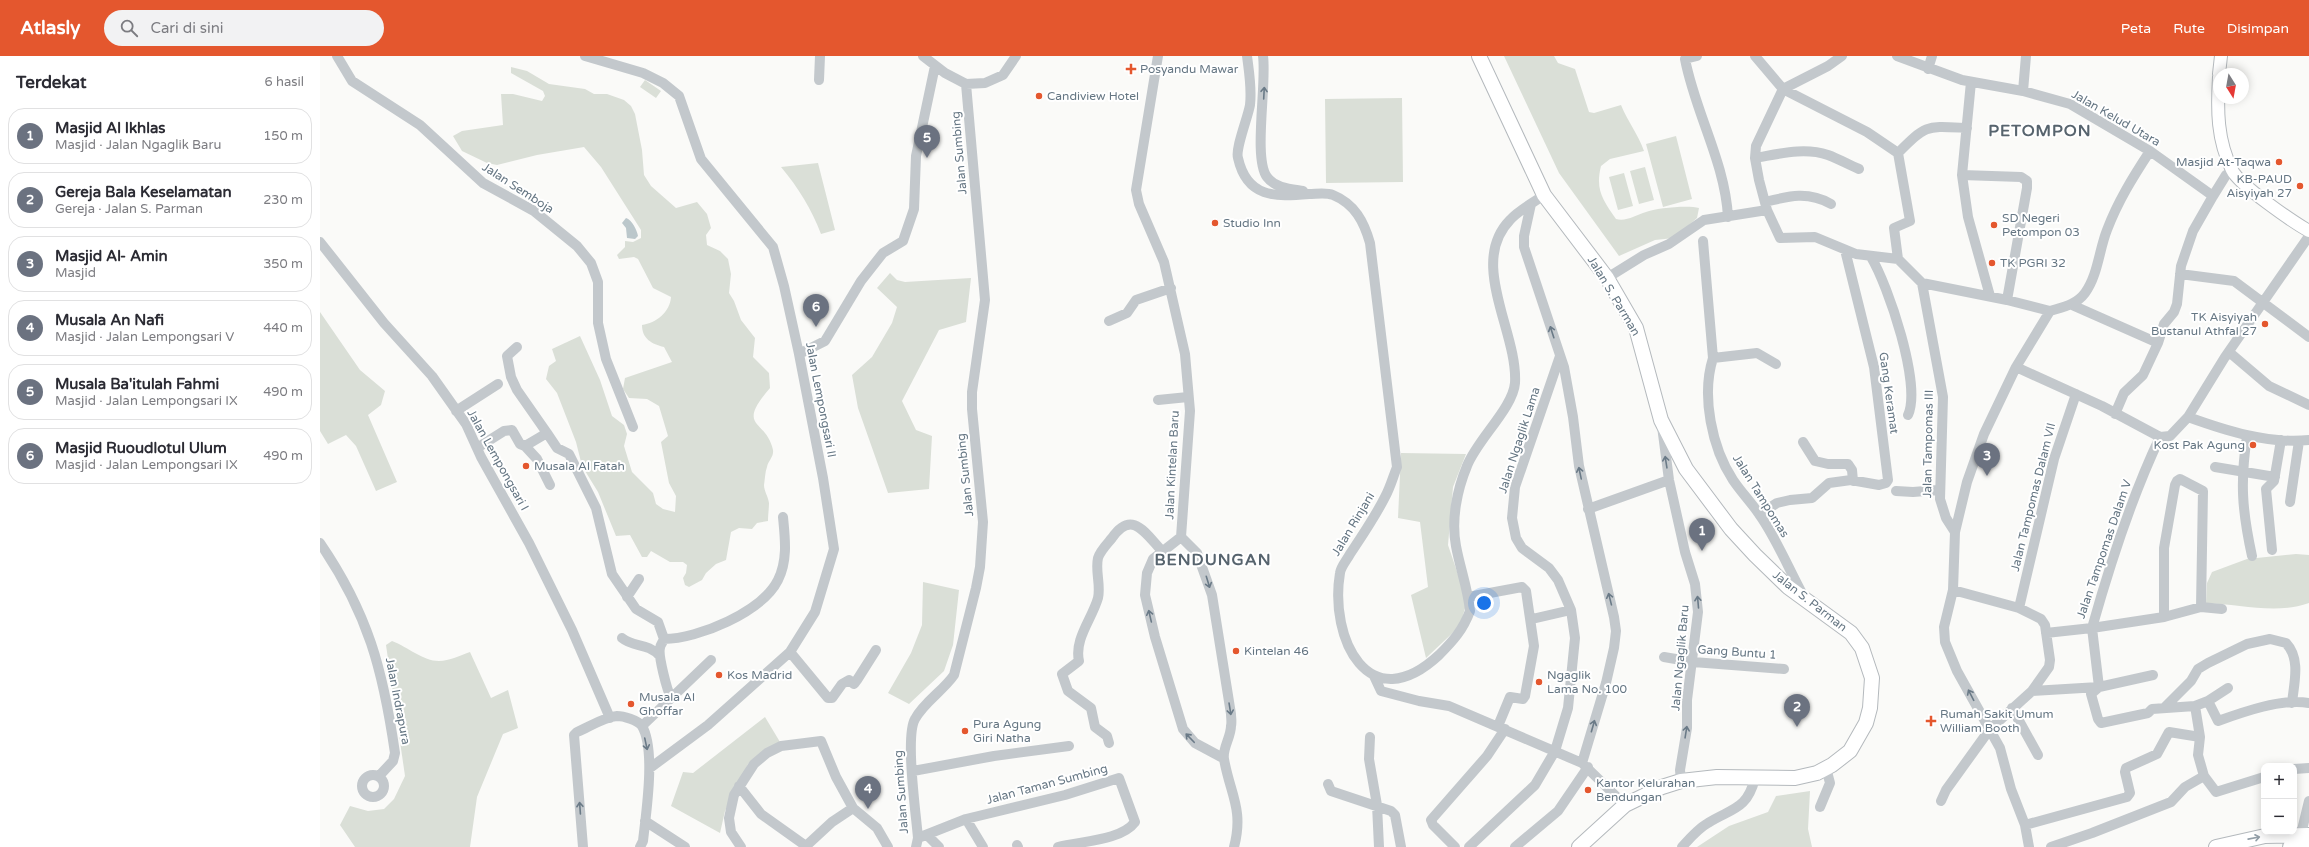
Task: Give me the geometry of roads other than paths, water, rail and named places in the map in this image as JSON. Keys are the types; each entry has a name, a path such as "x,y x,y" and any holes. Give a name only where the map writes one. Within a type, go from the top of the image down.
{"highway":[{"name":"Jalan S. Parman","path":"1479,56 1544,195 1607,278 1638,334 1661,420 1686,469 1731,529 1788,587 1804,597 1851,633 1862,648 1872,678 1870,708 1861,733 1850,751 1826,768 1806,776 1756,778 1717,777 1681,781 1662,787 1625,806 1579,847"},
{"path":"2216,847 2265,836 2305,841"},
{"path":"2290,847 2305,841"},
{"path":"2305,841 2308,847"}],"main road":[{"path":"2220,68 2221,56"},
{"path":"2218,104 2218,125 2232,172 2288,218 2309,231"}],"street":[{"name":"Jalan Semboja","path":"337,56 352,81 420,125 482,183 534,211 577,246 592,263 598,282 598,322 606,359 633,427"},
{"name":"Jalan Lempongsari II","path":"584,56 643,73 663,83 678,96 701,159 773,247 784,286 799,354 823,478 834,548 815,612 790,652 708,725 650,768"},
{"path":"819,80 820,56"},
{"path":"923,56 935,66 966,84 985,83 1003,75 1016,56"},
{"name":"Jalan Kintelan Baru","path":"1158,56 1136,190 1140,204 1164,262 1185,354 1190,411 1181,537 1197,553 1212,595 1232,727 1223,758"},
{"name":"Jalan Rinjani","path":"1247,56 1251,83 1250,105 1237,155 1242,172 1252,184 1264,194 1282,196 1332,194 1354,209 1365,225 1370,243 1397,467 1385,497 1341,570 1338,592 1340,624 1353,656 1374,676 1381,691 1419,701 1449,706 1501,727"},
{"path":"1262,56 1265,72 1261,129 1262,164 1267,177 1276,184 1317,194"},
{"path":"1698,56 1685,57 1705,130 1720,172 1727,203 1728,217"},
{"path":"1756,56 1783,89 1867,132 1898,153 1910,221 1894,228 1898,259 1922,283 1990,296 2050,311 2072,305 2084,294 2092,281 2106,231 2120,198 2150,152"},
{"path":"1842,56 1828,66 1783,89 1756,146 1755,158 1766,206 1778,236 1784,240 1805,236 1815,237 1845,250 1871,257 1898,259"},
{"name":"Jalan Kelud Utara","path":"1897,56 1928,69 1971,82 2023,91 2070,104 2150,152 2214,196"},
{"path":"1928,69 1932,56"},
{"path":"2023,91 2026,56"},
{"path":"799,354 825,341 861,281 883,253 903,242 914,210 916,156 935,66"},
{"path":"1971,82 1962,175 1968,217 1990,296"},
{"name":"Jalan Sumbing","path":"920,840 910,737 915,718 946,687 954,675 980,567 983,510 973,422 972,392 985,300 966,84"},
{"path":"1898,153 1922,130 1936,126 1967,128"},
{"path":"1244,132 1261,129"},
{"path":"1755,158 1803,151 1828,155 1859,169"},
{"path":"2115,414 2124,393 2143,375 2158,343 2164,324 2174,312 2177,304 2180,274 2193,230 2226,175 2232,172"},
{"path":"1962,175 2022,177 2027,181 2007,300"},
{"path":"1374,676 1393,680 1406,677 1427,666 1457,638 1470,611 1456,545 1454,521 1456,503 1466,466 1477,446 1511,397 1515,384 1514,359 1496,292 1493,247 1499,235 1510,220 1544,195"},
{"path":"1607,278 1644,255 1669,244 1695,224 1704,220 1728,217 1766,206 1787,196 1800,195 1823,200 1831,204"},
{"path":"1515,847 1558,811 1585,765 1606,683 1616,631 1588,509 1560,356 1524,247 1524,236 1531,204"},
{"path":"2016,367 2076,394 2160,437 2170,436 2188,417 2229,352 2309,236"},
{"name":"Jalan Tampomas","path":"1703,241 1713,358 1709,392 1712,428 1722,460 1733,480 1760,514 1804,597"},
{"name":"Jalan Lempongsari I","path":"320,242 384,323 432,376 466,424 477,448 529,543 572,630 610,718"},
{"name":"Gang Keramat","path":"1760,514 1777,503 1812,498 1817,491 1829,483 1853,481 1879,485 1886,484 1888,480 1874,367 1845,250"},
{"path":"1871,257 1879,270 1901,332 1911,400 1908,415"},
{"path":"2180,274 2231,279 2264,301 2309,337"},
{"name":"Jalan Tampomas III","path":"1922,283 1943,396 1938,490 1941,507 1955,532"},
{"path":"1109,321 1127,313 1136,300 1171,288"},
{"path":"2072,305 2158,343"},
{"path":"2029,847 2025,825 2011,789 2000,748 1957,671 1946,642 1944,627 1953,590 1955,532 1975,459 1984,434 2016,367 2050,311"},
{"path":"517,347 507,356 511,377 517,390 557,448 568,451 573,460 596,508 612,574 636,609 658,622 664,639 660,647 660,656 664,670 666,688 671,697"},
{"path":"2229,352 2269,386 2309,404"},
{"path":"1713,358 1757,353 1776,364"},
{"name":"Jalan Ngaglik Lama","path":"1469,847 1535,785 1555,751 1569,694 1575,638 1571,610 1558,580 1549,568 1522,548 1516,538 1512,518 1515,487 1560,356"},
{"path":"456,411 498,384"},
{"name":"Jalan Tampomas Dalam VII","path":"2019,608 2054,459 2076,394"},
{"path":"1158,400 1188,397"},
{"path":"2188,417 2247,436 2281,440 2304,440 2290,502"},
{"name":"Jalan Ngaglik Baru","path":"1661,420 1669,480 1697,598 1698,612 1693,662 1687,700 1687,728 1680,770 1681,781"},
{"path":"477,448 508,430 512,430 520,444 529,443 547,433"},
{"path":"2247,436 2242,472 2244,517 2252,556"},
{"name":"Jalan Tampomas Dalam V","path":"2046,633 2092,628 2106,580 2143,476 2160,437"},
{"path":"2272,550 2266,489 2268,485 2273,482 2275,477 2281,440"},
{"path":"1803,442 1815,461 1828,464 1848,464 1852,470 1853,481"},
{"path":"529,443 550,485"},
{"path":"2215,467 2275,477"},
{"path":"2164,617 2164,548 2175,486 2177,481 2180,479 2203,491 2201,607"},
{"path":"1588,509 1669,480"},
{"path":"1896,490 1913,492 1938,490"},
{"path":"664,639 673,639 717,627 759,603 778,581 786,552 783,517"},
{"path":"1109,743 1108,736 1095,727 1091,708 1068,691 1062,674 1079,661 1077,648 1099,596 1098,558 1119,528 1127,524 1132,524 1142,530 1162,551"},
{"path":"1181,537 1153,559 1147,573 1145,595 1155,637 1183,729 1195,743 1223,758 1236,797 1238,833 1234,847"},
{"name":"Jalan Indrapura","path":"320,543 340,573 361,612 380,668 395,753 393,761 379,776"},
{"path":"627,596 635,588 639,579"},
{"path":"1455,847 1433,825 1431,820 1487,756 1501,727 1510,697 1523,699 1525,696 1534,646 1532,620 1524,588 1468,597"},
{"path":"1941,801 1946,790 1990,729 2032,691 2049,667 2050,660 2046,633 2041,619 2019,608 1953,590"},
{"path":"2099,687 2092,628 2164,617 2201,607 2222,609"},
{"path":"1532,620 1571,610"},
{"path":"622,638 633,644 650,647 660,656"},
{"path":"2165,708 2191,681 2200,668 2247,644 2270,639 2286,643 2294,653 2295,672 2292,703"},
{"path":"790,652 828,698 832,698 842,684 849,680 854,684 876,650"},
{"name":"Gang Buntu 1","path":"1664,657 1693,662 1784,669"},
{"path":"642,726 710,660"},
{"path":"2032,691 2099,687 2153,675"},
{"path":"2099,687 2091,694 2098,719 2101,723 2165,708 2195,706 2208,701 2228,688"},
{"path":"2208,701 2218,721 2245,711 2292,703 2309,703"},
{"path":"2195,706 2200,737 2198,755 2204,776 2216,792 2261,778"},
{"path":"2012,708 2038,755"},
{"path":"583,847 574,739 577,732 617,716 638,722 642,726 650,768 646,821 643,841 640,847"},
{"path":"1501,727 1585,765 1625,806"},
{"path":"2025,825 2130,795 2125,772 2126,768 2157,754 2169,732 2200,737"},
{"path":"1370,737 1370,772 1376,805 1379,847"},
{"path":"741,847 734,839 728,826 731,803 739,786 754,764 767,753 781,746 819,740 836,777 853,808 877,828 888,847"},
{"path":"913,771 994,756 1069,746"},
{"path":"1820,807 1830,783 1826,768"},
{"path":"2297,770 2309,768"},
{"path":"2051,847 2092,834 2139,813 2171,802 2185,786 2204,776"},
{"name":"Jalan Taman Sumbing","path":"920,840 966,819 1065,795 1119,778 1135,822 1130,829 1120,834 1058,847"},
{"path":"1682,847 1707,823 1733,811 1745,802 1752,790 1756,778"},
{"path":"1328,784 1331,791 1376,805 1395,815 1401,847"},
{"path":"739,786 761,814 806,846 832,822 853,808"},
{"path":"2305,841 2309,801"},
{"path":"966,819 983,847"},
{"path":"646,821 685,847"},
{"path":"920,840 939,847"}],"place":[{"name":"Posyandu Mawar","path":"1131,69"},
{"name":"Candiview Hotel","path":"1039,96"},
{"name":"Musala Ba'itulah Fahmi","path":"927,158"},
{"name":"Masjid At-Taqwa","path":"2279,162"},
{"name":"KB-PAUD Aisyiyah 27","path":"2300,186"},
{"name":"Studio Inn","path":"1215,223"},
{"name":"SD Negeri Petompon 03","path":"1994,225"},
{"name":"TK PGRI 32","path":"1992,263"},
{"name":"TK Aisyiyah Bustanul Athfal 27","path":"2265,324"},
{"name":"Masjid Ruoudlotul Ulum","path":"816,327"},
{"name":"Kost Pak Agung","path":"2253,445"},
{"name":"Musala Al Fatah","path":"526,466"},
{"name":"Masjid Al- Amin","path":"1987,476"},
{"name":"Masjid Al Ikhlas","path":"1702,551"},
{"name":"Kintelan 46","path":"1236,651"},
{"name":"Kos Madrid","path":"719,675"},
{"name":"Ngaglik Lama No. 100","path":"1539,682"},
{"name":"Musala Al Ghoffar","path":"631,704"},
{"name":"Rumah Sakit Umum William Booth","path":"1931,721"},
{"name":"Gereja Bala Keselamatan","path":"1797,727"},
{"name":"Pura Agung Giri Natha","path":"965,731"},
{"name":"Kantor Kelurahan Bendungan","path":"1588,790"},
{"name":"Musala An Nafi","path":"868,809"}],"district":[{"name":"PETOMPON","path":"2040,130"},
{"name":"BENDUNGAN","path":"1213,559"}]}
